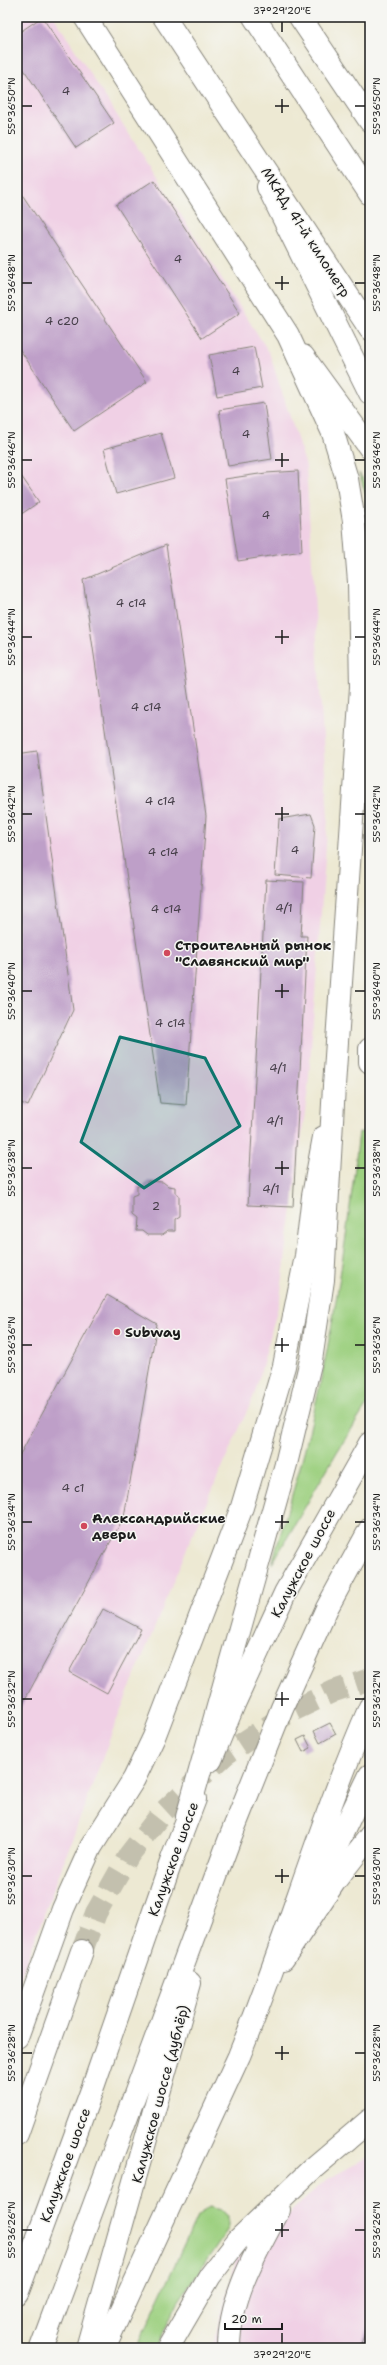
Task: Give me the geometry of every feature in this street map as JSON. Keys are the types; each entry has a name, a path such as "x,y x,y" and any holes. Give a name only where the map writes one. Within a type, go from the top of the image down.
{"main road":[{"path":"85,17 288,335 370,448"},
{"path":"164,17 241,134 370,393"},
{"path":"254,17 370,194"},
{"path":"300,17 370,122"},
{"name":"МКАД, 41-й километр","path":"241,134 370,329"},
{"path":"187,1818 286,1464 311,1360 323,1280 334,1086 361,687 359,582 354,521 347,479 333,433 288,335"},
{"path":"370,1049 370,1062"},
{"path":"17,2036 63,1909 91,1847 134,1779 154,1737 242,1507 284,1366 306,1256 313,1196 334,1086"},
{"name":"Калужское шоссе","path":"17,2294 94,2084 187,1818 234,1704 285,1593 370,1443"},
{"path":"41,2348 230,1838 282,1708 326,1608 370,1529"},
{"path":"104,2348 239,2056 256,2014 316,1842 370,1707"},
{"path":"256,2014 370,1775"},
{"path":"283,1959 335,1881 370,1836"},
{"name":"Калужское шоссе (дублёр)","path":"87,2348 114,2260 230,1838"},
{"path":"17,2134 82,1951"},
{"path":"168,2348 215,2270 238,2240 289,2190 370,2120"},
{"path":"330,2155 370,2137"},
{"path":"229,2348 229,2327 251,2264 289,2190"}],"highlighted area":[{"path":"120,1037 205,1058 240,1126 144,1188 81,1142"}],"shaded area":[{"name":"Строительный рынок \"Славянский мир\"","path":"17,17 54,17 269,352 306,466 328,818 308,1089 280,1299 255,1393 195,1529 117,1719 17,1987"},
{"path":"370,2156 370,2348 212,2348 236,2260 328,2179"}],"green space":[{"path":"359,473 370,490 370,509"},
{"path":"359,1132 366,1133 370,1140 370,1400 337,1452 272,1564 307,1442 327,1352 345,1243"},
{"path":"209,2207 222,2210 228,2217 228,2229 178,2302 156,2348 136,2348 197,2217"}],"building":[{"path":"42,17 114,123 76,148 17,59 17,34"},
{"path":"154,180 240,313 202,338 116,205"},
{"path":"17,187 147,382 74,431 17,345"},
{"path":"254,347 262,388 217,396 209,355"},
{"path":"264,403 272,459 228,466 219,410"},
{"path":"161,433 174,478 116,494 104,449"},
{"path":"17,470 39,502 17,517"},
{"path":"298,471 302,551 238,561 225,479 266,473"},
{"path":"166,545 206,816 186,1105 160,1103 83,580"},
{"path":"37,751 73,1010 28,1106 17,1101 17,754"},
{"path":"311,814 315,825 311,878 275,875 279,819"},
{"path":"266,880 304,882 301,936 307,936 293,1207 248,1205"},
{"path":"148,1181 163,1182 168,1186 175,1187 175,1193 179,1196 179,1217 174,1220 174,1231 167,1231 162,1235 147,1235 142,1231 136,1231 137,1219 132,1215 132,1196 137,1194 137,1186 144,1186"},
{"path":"107,1295 157,1324 124,1517 17,1714 17,1460"},
{"path":"103,1609 141,1629 107,1693 69,1672"},
{"path":"330,1723 336,1734 320,1743 314,1731"},
{"path":"305,1736 311,1748 303,1752 297,1740"},
{"path":"370,2317 370,2348 360,2348"}],"tunnel":[{"path":"82,1951 96,1913 129,1855 162,1813 226,1754 290,1712 334,1691 370,1679"}],"place":[{"name":"Строительный рынок \"Славянский мир\"","path":"167,953"},
{"name":"Subway","path":"117,1332"},
{"name":"Александрийские двери","path":"84,1526"}]}
